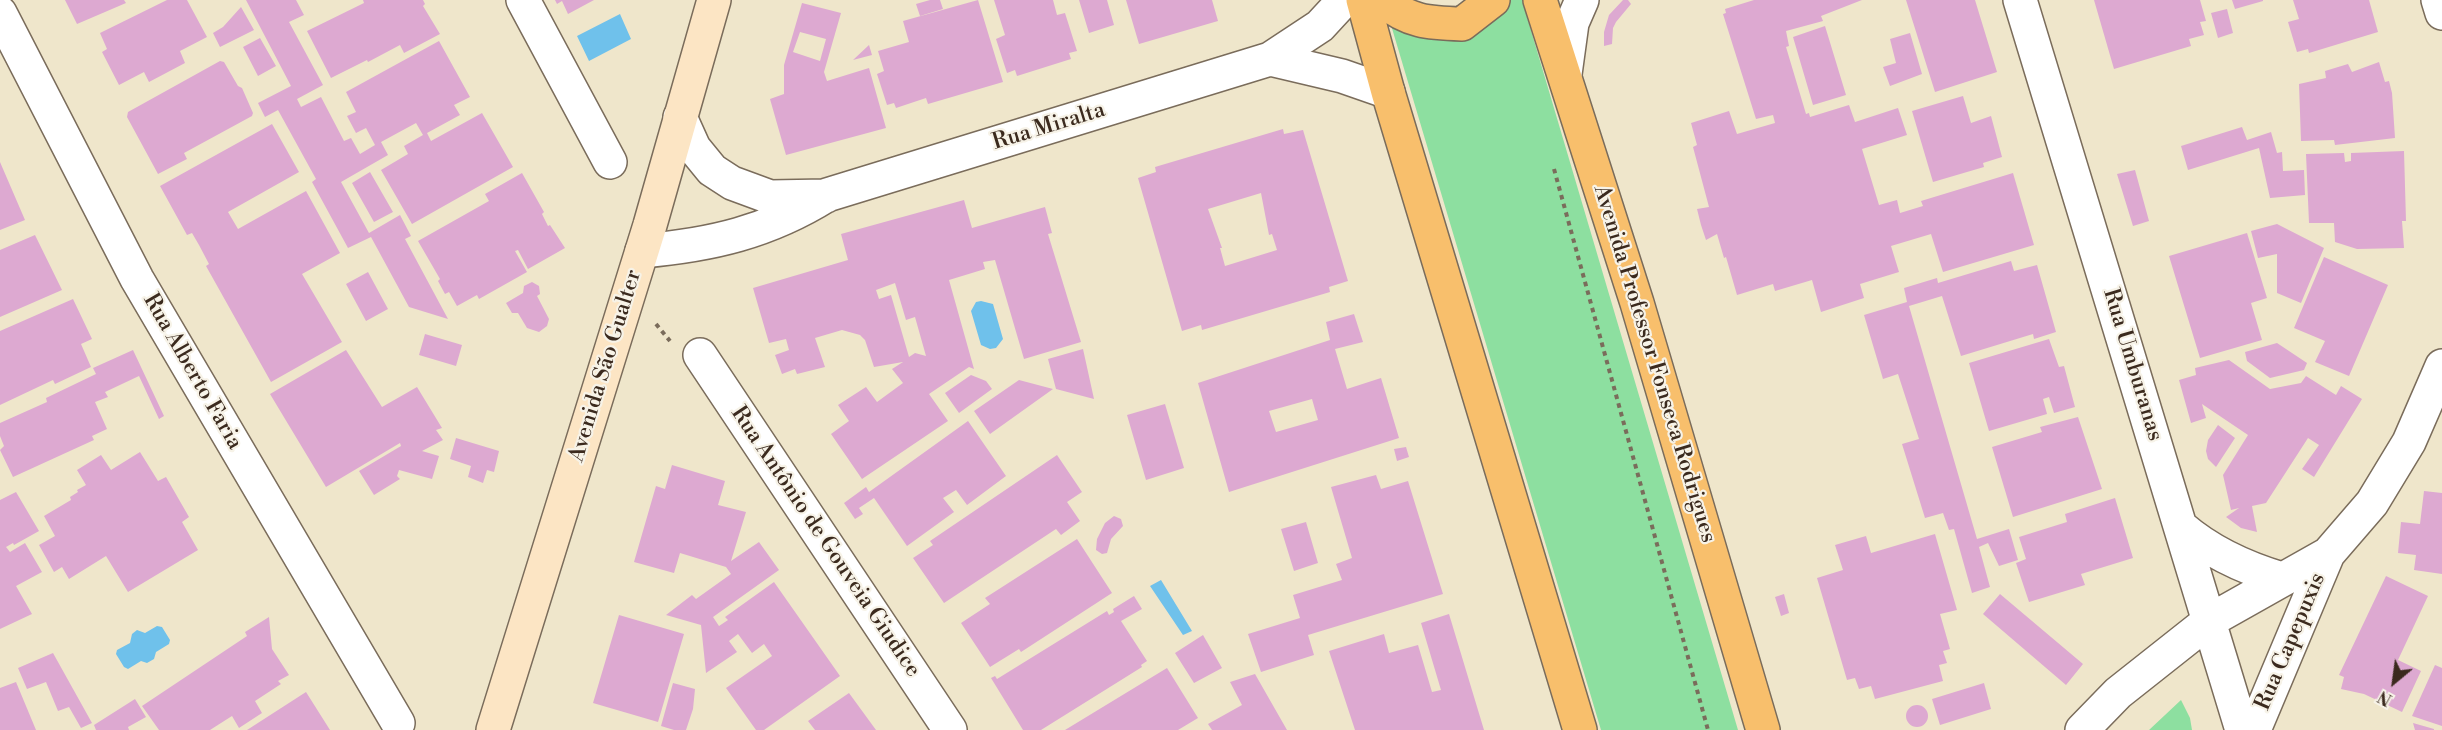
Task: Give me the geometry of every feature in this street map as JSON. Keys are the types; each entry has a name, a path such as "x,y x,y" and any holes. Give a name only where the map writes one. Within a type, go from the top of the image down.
{"highway":[{"path":"1363,0 1388,92 1580,730"},
{"path":"1382,0 1399,14 1424,22 1462,24 1493,0"},
{"name":"Avenida Professor Fonseca Rodrigues","path":"1540,0 1637,303 1763,730"}],"street":[{"path":"523,0 609,162"},
{"name":"Avenida São Gualter","path":"493,730 642,251 714,0"},
{"name":"Rua Miralta","path":"642,251 677,248 742,235 797,214 827,195 1270,59 1320,26 1344,0"},
{"path":"1565,74 1572,23 1582,0"},
{"name":"Rua Umburanas","path":"2020,0 2242,730"},
{"path":"2438,0 2442,13"},
{"name":"Rua Alberto Faria","path":"0,13 137,279 398,723"},
{"path":"1270,59 1342,76 1388,92"},
{"name":"Rua Miralta","path":"680,117 694,148 712,170 732,183 770,196 827,195"},
{"name":"Rua Antônio de Gouveia Giudice","path":"700,355 950,730"},
{"name":"Rua Capepuxis","path":"2254,730 2328,554 2372,503 2397,462 2409,442 2442,366"},
{"name":"Rua Capepuxis","path":"2181,527 2222,556 2282,579"},
{"name":"Rua Capepuxis","path":"2082,730 2118,693 2209,621 2328,554"}],"path":[{"path":"1552,160 1708,730"}],"green space":[{"path":"1510,0 1522,0 1738,730 1601,730 1391,25 1493,17"},
{"path":"2181,700 2190,718 2192,730 2149,730"}],"water":[{"path":"620,14 631,39 589,61 577,36"},
{"path":"976,302 993,304 1003,339 996,348 990,349 981,345 971,311"},
{"path":"1161,580 1192,631 1183,635 1150,586"},
{"path":"157,626 162,627 170,640 169,644 156,652 154,659 147,663 141,661 128,669 124,667 116,654 117,650 130,643 132,634 137,630 145,633"}],"building":[{"path":"65,0 124,0 126,3 77,24"},
{"path":"167,0 187,0 207,37 180,51 185,63 149,82 144,72 119,85 102,52 107,49 100,33"},
{"path":"246,0 296,0 304,15 289,22 323,85 297,99 301,107 321,97 344,141 351,138 360,154 375,145 366,128 356,133 347,116 356,112 346,92 439,41 470,97 454,105 460,115 427,133 431,141 482,113 513,167 412,224 381,170 408,154 404,146 423,135 416,123 381,142 388,155 341,182 369,233 400,215 411,236 405,239 448,319 409,307 371,237 348,248 312,182 316,179 278,110 265,117 258,103 291,86"},
{"path":"363,0 423,0 425,4 423,6 440,34 404,53 400,45 331,78 307,31 364,3"},
{"path":"555,0 594,0 568,14 562,1 557,4"},
{"path":"940,0 943,9 920,16 916,4"},
{"path":"978,0 1003,82 928,104 926,98 896,108 894,103 887,105 877,74 884,71 878,51 909,42 903,21"},
{"path":"994,0 1053,0 1057,15 1065,13 1077,51 1069,53 1071,59 1017,76 1015,70 1007,73 996,39 1005,35"},
{"path":"1079,0 1107,0 1114,25 1089,33"},
{"path":"1126,0 1212,0 1218,21 1139,44"},
{"path":"1623,0 1628,0 1631,4 1613,28 1612,44 1604,46 1604,32 1609,15"},
{"path":"1754,0 1862,0 1821,16 1823,21 1786,31 1789,46 1786,47 1806,114 1809,113 1810,117 1849,105 1855,122 1898,108 1907,135 1862,149 1879,205 1897,200 1900,213 1923,206 1921,201 2013,173 2034,245 1943,272 1931,234 1891,246 1899,272 1860,284 1864,298 1821,312 1812,280 1775,291 1773,284 1737,295 1717,234 1706,240 1701,225 1697,209 1709,207 1693,147 1697,145 1691,123 1729,111 1737,134 1775,123 1773,115 1756,119 1723,14 1726,13 1725,9"},
{"path":"1906,0 1975,0 1997,72 1935,92"},
{"path":"2094,0 2200,0 2206,21 2200,22 2204,35 2189,39 2191,46 2114,69"},
{"path":"2232,0 2263,0 2263,1 2235,9"},
{"path":"2293,0 2369,0 2378,32 2309,53 2308,49 2297,52 2288,22 2299,19"},
{"path":"802,3 841,13 824,72 827,81 869,68 886,128 786,155 770,99 784,94 784,65","holes":["800,32 826,39 820,61 793,52"]},
{"path":"241,7 254,30 220,47 213,33 223,27"},
{"path":"2227,9 2233,33 2218,38 2211,13"},
{"path":"1825,26 1846,95 1813,105 1793,37"},
{"path":"1910,33 1922,74 1890,86 1883,67 1896,63 1890,39"},
{"path":"260,38 276,66 258,76 243,47"},
{"path":"869,45 872,55 853,60"},
{"path":"220,61 224,62 238,86 242,88 253,113 252,116 184,153 187,159 158,174 127,117 128,112"},
{"path":"2379,62 2385,82 2389,81 2392,93 2395,138 2335,145 2334,140 2301,141 2299,84 2326,78 2325,71 2348,64 2352,72"},
{"path":"1963,96 1971,123 1991,116 2002,157 1983,163 1984,167 1933,182 1912,111"},
{"path":"272,124 299,172 228,212 238,229 306,191 340,253 302,274 342,342 271,382 206,266 209,264 199,245 192,233 187,235 160,186"},
{"path":"2242,127 2247,140 2271,132 2277,153 2282,152 2283,171 2304,170 2305,195 2270,198 2259,148 2188,170 2181,146"},
{"path":"1283,129 1284,134 1303,130 1348,281 1329,287 1330,292 1202,330 1201,325 1182,331 1138,178 1156,172 1155,167","holes":["1261,193 1269,235 1272,234 1277,250 1225,266 1220,248 1222,248 1208,209"]},
{"path":"2404,151 2406,221 2402,221 2404,248 2357,249 2335,242 2334,223 2309,223 2306,154 2344,153 2345,162 2351,161 2351,153"},
{"path":"0,162 25,220 0,230"},
{"path":"2135,170 2149,221 2133,226 2117,174"},
{"path":"370,172 393,212 374,222 352,183"},
{"path":"522,173 544,212 542,214 548,226 550,225 565,248 528,269 518,250 515,251 527,272 479,299 477,295 457,306 449,292 445,294 438,281 440,279 418,241 489,201 485,194"},
{"path":"964,200 972,228 1045,207 1052,233 1048,234 1081,342 1024,359 995,260 983,262 985,269 949,280 974,369 969,367 929,394 948,421 862,479 831,434 849,421 838,405 866,387 877,402 903,383 892,369 903,362 874,367 865,340 860,335 842,330 815,338 825,367 797,374 795,369 782,374 775,355 789,350 786,339 769,343 753,288 848,260 841,234","holes":["895,283 906,320 915,317 926,356 915,353 909,357 891,295 879,299 876,290"]},
{"path":"2277,224 2324,248 2301,303 2277,293 2277,254 2258,258 2251,231"},
{"path":"2247,233 2267,298 2251,303 2262,340 2200,358 2169,256"},
{"path":"35,235 62,290 0,317 0,250"},
{"path":"2324,257 2388,285 2349,376 2315,362 2325,341 2294,328"},
{"path":"2011,261 2014,271 2037,265 2056,332 2034,339 2033,334 1961,356 1942,296 1909,306 1977,539 2009,529 2018,560 1999,566 1988,543 1979,547 1990,587 1972,593 1954,529 1949,530 1943,513 1925,518 1902,444 1919,439 1898,374 1883,379 1864,315 1907,302 1904,288 1937,278 1938,283"},
{"path":"368,272 388,309 366,321 346,284"},
{"path":"532,282 539,286 540,294 537,296 549,319 547,326 539,332 527,328 518,313 512,313 506,303 523,293 524,286"},
{"path":"73,299 92,339 81,344 91,367 55,384 53,380 0,405 0,331"},
{"path":"1354,314 1363,342 1335,349 1347,389 1381,378 1399,438 1229,492 1198,383 1330,340 1326,322","holes":["1312,399 1318,420 1276,432 1269,411"]},
{"path":"425,334 462,345 456,366 419,355"},
{"path":"2049,339 2059,367 2064,366 2075,407 2054,413 2049,397 2043,399 2047,414 1989,431 1969,363"},
{"path":"2277,343 2307,363 2304,370 2270,378 2247,361 2245,352"},
{"path":"1083,349 1094,399 1056,389 1048,359"},
{"path":"133,350 164,416 159,419 139,376 105,392 108,397 95,402 107,429 92,436 94,440 13,477 0,450 4,446 0,436 0,423 47,402 46,398 96,374 93,368"},
{"path":"346,350 382,407 417,387 442,428 436,430 443,440 422,451 439,456 432,479 399,470 397,476 400,479 374,495 359,471 401,446 400,443 326,487 270,394"},
{"path":"2229,360 2270,389 2301,383 2306,376 2336,395 2341,386 2362,399 2314,477 2302,469 2319,445 2308,438 2266,503 2252,506 2257,532 2241,528 2226,517 2239,508 2231,510 2223,475 2248,435 2202,404 2206,418 2191,423 2179,380 2196,375 2195,368"},
{"path":"971,375 986,381 992,389 959,413 945,393"},
{"path":"1019,380 1053,389 990,434 974,411"},
{"path":"1165,404 1184,468 1146,480 1127,415"},
{"path":"2078,417 2102,489 2013,517 1992,447 2042,432 2040,427"},
{"path":"968,421 1006,476 967,505 956,490 943,498 954,512 907,546 874,498 859,508 863,514 855,519 844,503 866,487 869,492"},
{"path":"2218,425 2235,438 2216,467 2208,459 2206,451 2208,440"},
{"path":"456,438 499,451 494,472 487,470 483,483 468,477 471,466 450,459"},
{"path":"1406,447 1409,457 1397,461 1394,449"},
{"path":"140,452 158,481 166,477 189,517 182,522 198,550 128,592 106,556 69,579 62,567 54,572 39,545 55,536 44,516 71,500 70,497 78,492 77,490 86,485 77,470 101,455 111,470"},
{"path":"1057,455 1082,492 1067,502 1080,521 1061,535 1056,529 944,603 913,558 933,545 930,541"},
{"path":"672,465 725,481 718,505 746,512 731,561 759,542 779,570 713,617 719,626 728,620 725,617 774,582 840,676 764,730 756,730 726,688 772,656 764,644 752,653 738,634 729,641 737,652 706,673 701,625 666,615 692,595 696,599 731,574 726,567 680,553 674,573 634,562 656,486 665,489"},
{"path":"1376,475 1381,489 1408,481 1443,594 1308,635 1314,655 1261,672 1248,634 1300,618 1293,595 1342,580 1336,564 1352,558 1331,487"},
{"path":"2424,491 2442,493 2442,574 2414,570 2416,555 2398,553 2401,522 2420,524"},
{"path":"16,492 39,531 6,547 10,552 25,543 42,572 16,586 32,614 0,629 0,500"},
{"path":"2115,498 2133,558 2081,574 2085,585 2029,602 2016,563 2026,559 2019,537 2067,522 2065,514"},
{"path":"1114,516 1121,519 1123,526 1111,539 1107,553 1102,554 1096,550 1097,539 1105,523"},
{"path":"1306,522 1318,563 1294,571 1281,529"},
{"path":"1935,534 1957,610 1940,614 1950,649 1943,651 1947,663 1939,665 1943,681 1875,699 1871,686 1859,689 1855,678 1847,680 1817,578 1843,570 1835,545 1866,536 1871,553"},
{"path":"1077,539 1112,593 1021,652 1019,649 990,667 961,623 990,604 985,598"},
{"path":"2386,576 2428,596 2398,660 2421,671 2402,712 2364,694 2341,689 2344,677 2339,675"},
{"path":"1784,594 1789,613 1781,616 1775,597"},
{"path":"2000,594 2083,664 2066,685 1983,614"},
{"path":"1134,596 1142,609 1121,621 1147,661 1141,665 1142,667 1041,730 1023,730 991,678 995,676 997,679 1107,611 1109,615 1114,612 1113,609"},
{"path":"1449,614 1484,730 1355,730 1329,651 1384,634 1389,653 1418,645 1432,692 1441,690 1421,623"},
{"path":"619,615 684,634 658,722 593,703"},
{"path":"269,617 272,649 289,675 278,681 281,684 255,701 262,713 239,728 232,716 210,730 159,730 142,706 247,636 245,632"},
{"path":"1203,635 1222,668 1194,683 1175,653"},
{"path":"53,653 92,723 81,728 69,707 58,711 46,682 27,689 18,668"},
{"path":"2435,665 2442,668 2442,726 2412,716"},
{"path":"1167,668 1198,718 1178,730 1065,730"},
{"path":"1255,674 1287,730 1212,730 1208,724 1242,705 1230,682"},
{"path":"16,682 36,730 0,730 0,688"},
{"path":"673,683 695,689 693,709 686,730 674,730 661,726"},
{"path":"1984,683 1991,709 1940,725 1932,699"},
{"path":"306,692 330,730 247,730"},
{"path":"849,693 876,730 815,730 808,721"},
{"path":"135,699 146,717 128,727 129,730 96,730 94,725"},
{"path":"1913,705 1921,705 1928,712 1928,720 1921,727 1913,727 1906,720 1906,712"},
{"path":"2413,723 2434,729 2434,730 2415,730"}]}
